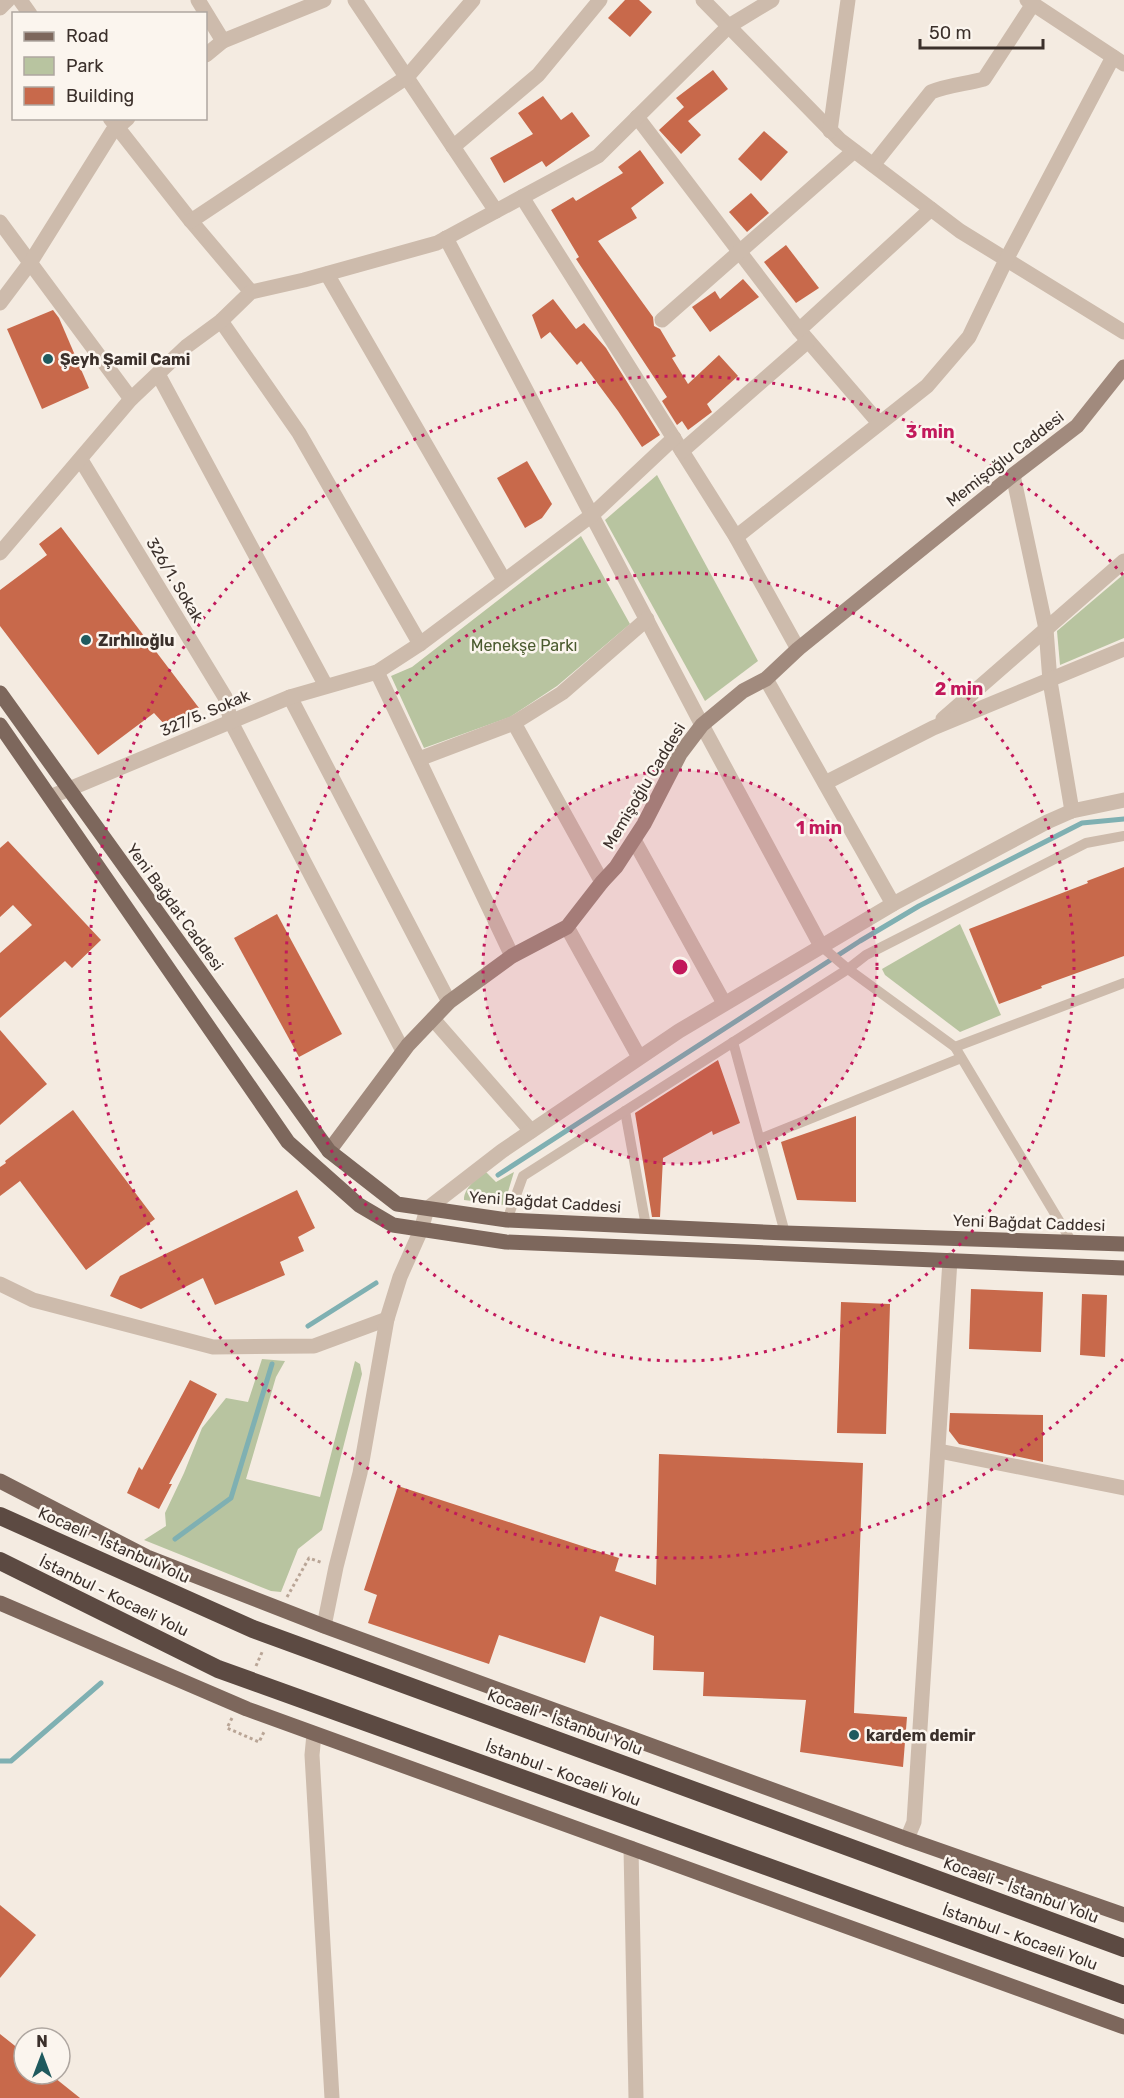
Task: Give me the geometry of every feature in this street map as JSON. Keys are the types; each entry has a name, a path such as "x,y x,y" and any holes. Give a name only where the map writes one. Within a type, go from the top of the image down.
{"highway":[{"name":"Kocaeli - İstanbul Yolu","path":"0,1516 253,1629 1124,1948"},
{"name":"İstanbul - Kocaeli Yolu","path":"0,1561 218,1669 1124,1995"}],"main road":[{"name":"Yeni Bağdat Caddesi","path":"0,693 329,1151 397,1204 507,1220 785,1233 1124,1244"},
{"path":"0,725 288,1142 359,1205 393,1225 506,1242 1124,1268"},
{"path":"0,1481 147,1557 324,1626 907,1839 1124,1915"},
{"path":"0,1603 247,1709 1124,2026"}],"street":[{"path":"0,8 8,0"},
{"path":"207,54 223,41 324,0"},
{"path":"355,0 496,211"},
{"path":"191,221 407,77 473,0"},
{"path":"453,147 538,75 600,0"},
{"path":"703,0 830,131 854,151 960,231 1124,332"},
{"path":"0,553 131,399 187,346 221,321 251,292 327,274 437,243 598,156 729,26 772,0"},
{"path":"830,131 848,0"},
{"path":"736,537 927,386 969,336 1006,260 1118,60 1030,2 984,79 966,84 944,86 931,92 873,165"},
{"path":"207,15 223,41"},
{"path":"637,117 803,336 879,423"},
{"path":"0,303 30,263 118,122 191,221 251,292"},
{"path":"662,320 854,151"},
{"path":"522,197 736,537 798,649"},
{"path":"682,451 803,336 931,209"},
{"path":"0,222 131,399"},
{"path":"446,238 702,724 825,949"},
{"path":"327,274 504,580"},
{"path":"221,321 299,433 420,644"},
{"name":"Memişoğlu Caddesi","path":"329,1151 403,1051 449,1002 512,956 567,927 616,867 634,840 680,754 702,724 743,692 766,679 798,649 1077,426 1124,367"},
{"path":"158,374 326,686"},
{"name":"327/5. Sokak","path":"50,797 290,697 377,672 420,644 592,515 674,438"},
{"name":"326/1. Sokak","path":"81,460 225,697 231,722 403,1051"},
{"path":"1013,475 1046,629 1050,681 1072,811"},
{"path":"933,728 1124,561"},
{"path":"419,759 514,723 562,693 647,619"},
{"path":"825,783 933,728 1124,649"},
{"path":"377,672 512,956"},
{"path":"766,679 893,904"},
{"path":"290,697 449,1002"},
{"path":"514,723 602,882"},
{"path":"324,1626 336,1567 360,1473 387,1319 400,1277 421,1230 427,1209 531,1131 639,1057 724,1004 825,949 893,904 1047,822 1072,811 1124,800"},
{"path":"634,840 724,1004"},
{"path":"567,927 639,1057"},
{"path":"433,1019 531,1131"},
{"path":"907,1839 915,1822 950,1260"},
{"path":"0,1284 33,1300 213,1347 314,1346 387,1319"},
{"path":"939,1451 1124,1488"},
{"path":"314,1734 312,1755 332,2098"},
{"path":"631,1848 636,2098"}],"lane":[{"path":"507,1220 523,1176 733,1042 844,966 1086,843 1124,836"},
{"path":"825,949 844,966 955,1047 1073,1244"},
{"path":"955,1047 1124,983"},
{"path":"733,1042 785,1233"},
{"path":"760,1139 961,1058"},
{"path":"625,1111 646,1226"}],"path":[{"path":"287,1598 309,1558"},
{"path":"252,1674 267,1641"},
{"path":"232,1717 227,1728 259,1742"}],"green space":[{"path":"657,475 758,661 705,701 605,520"},
{"name":"Menekşe Parkı","path":"581,536 630,624 557,686 510,717 424,748 391,676 412,667"},
{"path":"1124,574 1124,638 1060,665 1057,631"},
{"path":"960,924 1001,1015 960,1032 885,975 882,969"},
{"path":"486,1172 496,1182 514,1172 504,1205 464,1200 469,1187"},
{"path":"262,1359 285,1361 276,1377 246,1479 320,1497 355,1361 360,1364 362,1374 322,1530 298,1549 281,1592 271,1591 144,1540 166,1526 165,1513 202,1428 226,1398 248,1402"}],"building":[{"path":"625,0 639,0 652,12 630,37 608,18"},
{"path":"713,70 728,89 688,121 701,135 681,154 659,130 684,107 676,98"},
{"path":"543,96 561,120 572,112 590,136 546,167 542,161 504,183 490,158 533,134 518,113"},
{"path":"764,131 788,152 761,181 738,159"},
{"path":"640,150 664,183 631,208 637,218 598,241 653,317 654,326 660,329 676,356 672,358 688,384 719,355 738,376 707,404 712,412 688,430 682,421 677,425 662,401 667,397 576,259 579,257 551,210 573,197 576,201 623,173 618,167"},
{"path":"751,193 769,213 747,232 729,212"},
{"path":"786,245 819,288 796,303 764,262"},
{"path":"743,279 759,297 710,332 692,307 715,291 720,299"},
{"path":"553,299 576,329 584,323 606,348 660,435 642,447 581,361 577,365 550,332 541,339 532,315"},
{"name":"Şeyh Şamil Cami","path":"53,310 59,318 89,388 42,409 7,329"},
{"path":"527,461 552,504 542,518 525,528 497,478"},
{"path":"61,527 199,708 165,725 154,713 98,755 0,626 0,590 47,555 39,544"},
{"path":"8,841 101,940 72,968 65,961 0,1018 0,953 32,925 13,905 0,917 0,848"},
{"path":"1124,867 1124,956 999,1004 969,929"},
{"path":"277,914 342,1034 299,1057 234,938"},
{"path":"0,1030 47,1084 0,1125"},
{"path":"718,1060 740,1123 713,1135 712,1131 663,1158 660,1217 652,1217 635,1113"},
{"path":"73,1110 155,1219 86,1270 20,1181 0,1196 0,1167 6,1163 5,1161"},
{"path":"856,1116 856,1202 797,1200 781,1142"},
{"path":"297,1190 315,1228 298,1237 304,1251 280,1262 285,1275 215,1305 203,1278 141,1309 110,1296 120,1276"},
{"path":"971,1289 1043,1292 1041,1352 969,1349"},
{"path":"1082,1294 1107,1295 1105,1357 1080,1355"},
{"path":"841,1302 890,1304 886,1434 837,1433"},
{"path":"190,1380 217,1394 169,1484 172,1484 159,1509 127,1493 139,1467 142,1470"},
{"path":"950,1413 1043,1415 1043,1462 959,1444 949,1431"},
{"path":"659,1454 863,1463 854,1713 907,1717 903,1767 800,1752 806,1700 703,1696 704,1672 653,1670 654,1636 600,1616 585,1663 499,1635 489,1664 368,1623 377,1595 364,1590 398,1486 619,1558 615,1571 656,1585"},
{"path":"0,1905 36,1935 0,1978"},
{"path":"0,2034 12,2044 12,2086 65,2086 80,2098 0,2098"}],"waterway":[{"path":"498,1175 860,941 919,906 1082,823 1124,819"},
{"path":"308,1326 376,1283"},
{"path":"175,1539 231,1498 272,1364"},
{"path":"0,1761 11,1761 101,1683"}],"place":[{"name":"Şeyh Şamil Cami","path":"48,359"},
{"name":"Zırhlıoğlu","path":"86,640"},
{"name":"kardem demir","path":"854,1735"}]}
